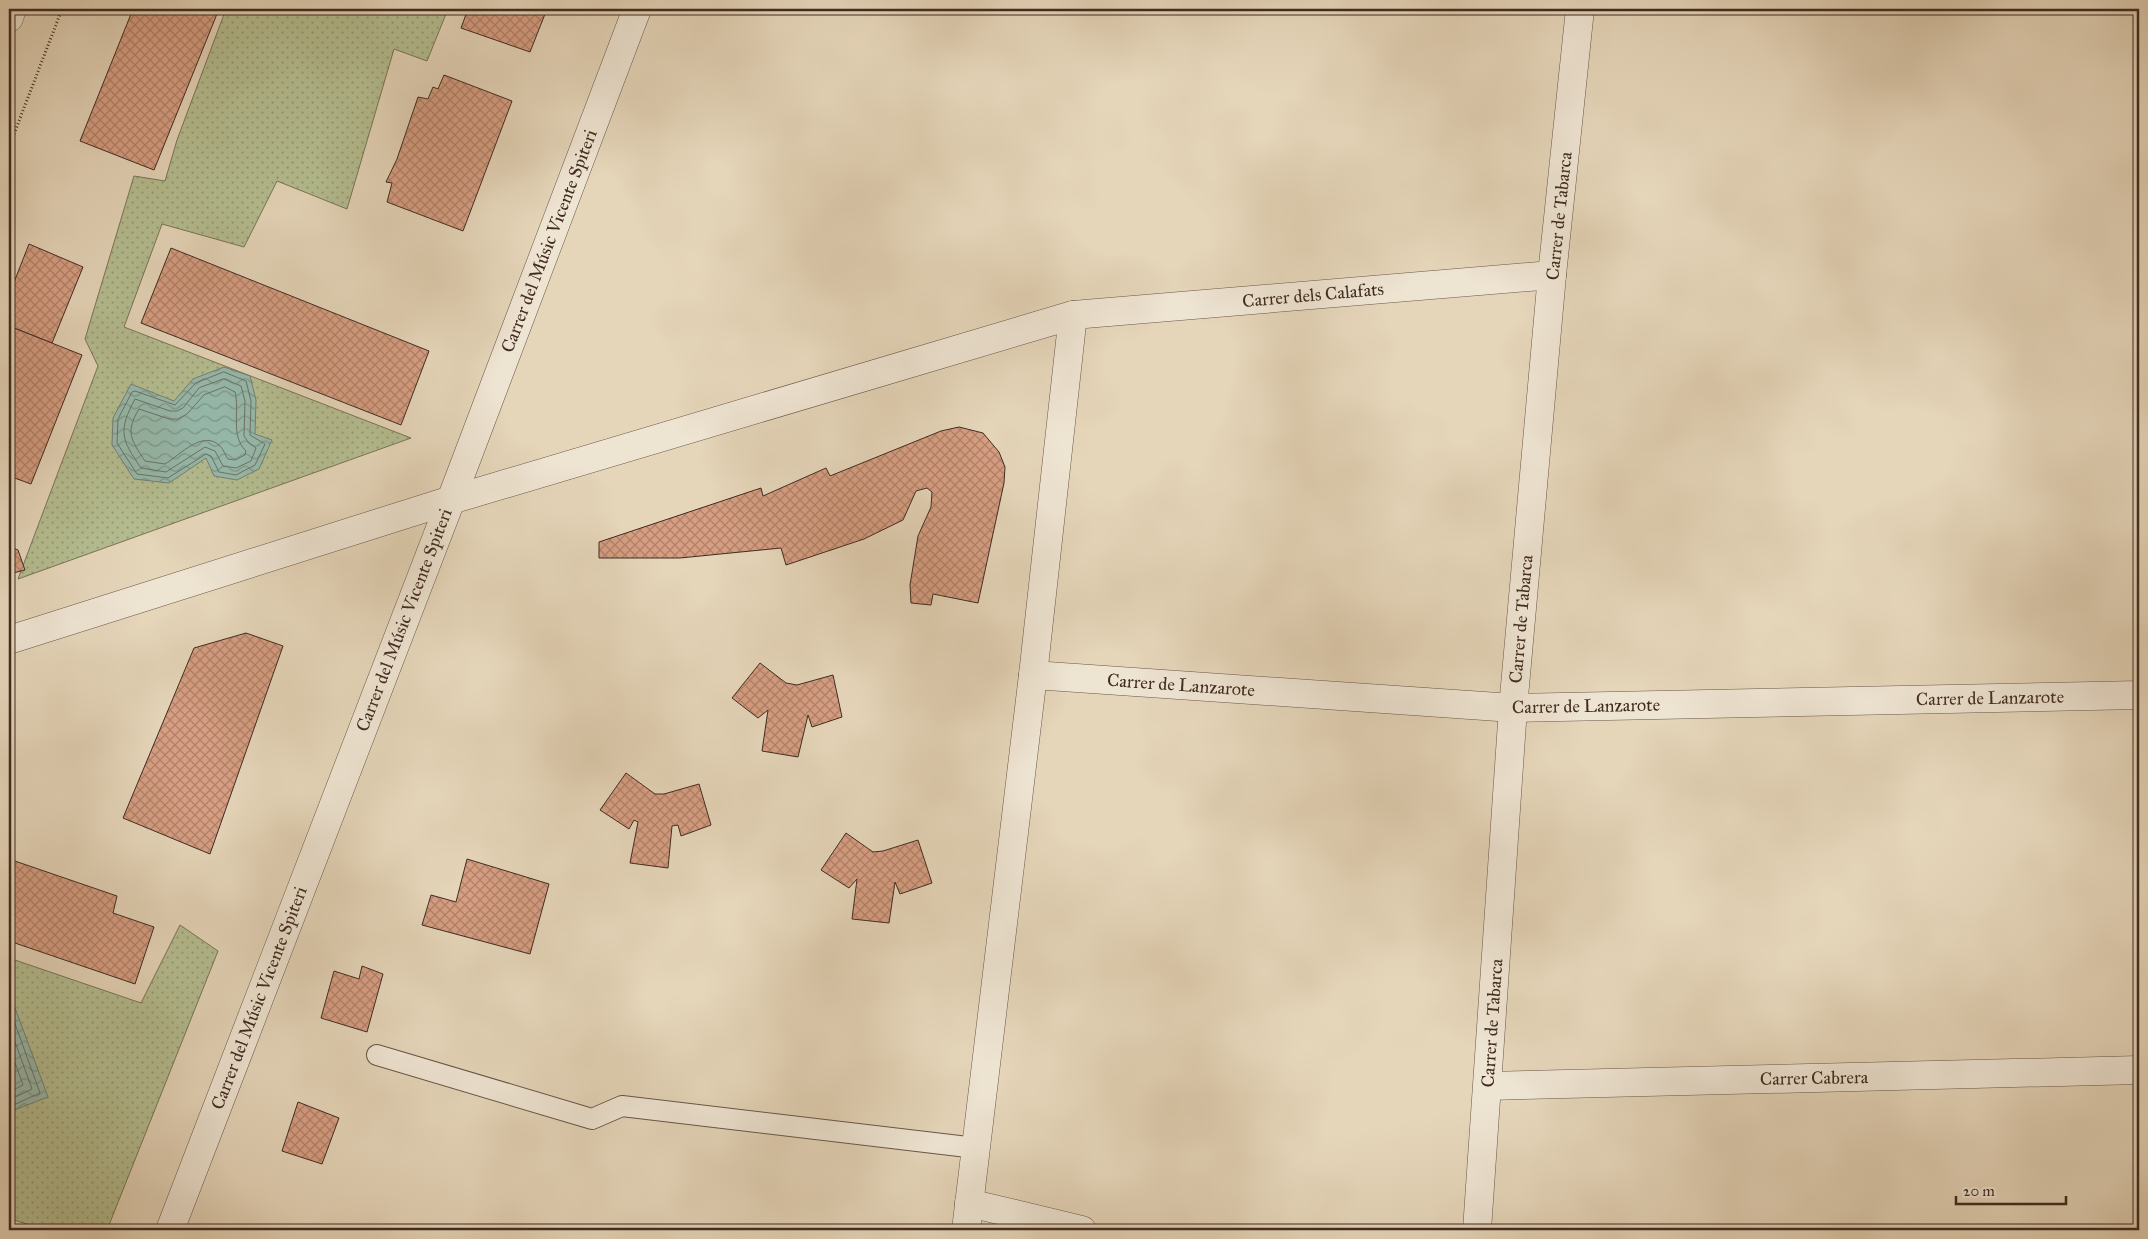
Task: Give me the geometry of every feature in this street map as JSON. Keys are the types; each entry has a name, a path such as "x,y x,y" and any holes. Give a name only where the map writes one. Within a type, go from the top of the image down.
{"street":[{"path":"9,18 12,9"},
{"name":"Carrer del Músic Vicente Spiteri","path":"170,1230 451,500 637,9"},
{"name":"Carrer de Tabarca","path":"1476,1230 1488,1086 1513,708 1552,275 1580,9"},
{"name":"Carrer dels Calafats","path":"9,640 451,500 1074,315 1552,275"},
{"path":"966,1230 1074,315"},
{"name":"Carrer de Lanzarote","path":"1033,675 1513,708 2139,695"},
{"name":"Carrer Cabrera","path":"1488,1086 2139,1070"},
{"path":"969,1202 1082,1230"}],"lane":[{"path":"377,1055 592,1119 622,1106 976,1148"}],"path":[{"path":"9,147 62,9"}],"shaded area":[{"path":"226,9 448,9 427,61 394,49 347,209 277,181 244,247 162,224 124,327 411,438 18,579 98,366 85,339 134,176 165,181 177,140"},
{"path":"180,925 218,951 107,1230 46,1230 14,1220 9,1205 9,958 141,1003"}],"water":[{"path":"224,367 250,376 256,400 255,434 272,440 259,469 237,480 214,476 206,458 169,483 134,479 112,445 113,418 131,384 174,401 193,379"},
{"path":"11,997 48,1097 9,1112 9,998"}],"building":[{"path":"133,9 219,9 154,170 80,141"},
{"path":"468,9 547,9 530,52 461,28"},
{"path":"444,75 512,101 463,231 387,202 392,183 386,182 397,159 418,97 428,99 433,87 438,89"},
{"path":"29,244 83,267 52,343 9,326 9,295"},
{"path":"171,248 429,351 401,425 141,323"},
{"path":"9,326 82,355 31,484 9,476"},
{"path":"959,427 983,433 999,452 1005,467 1004,483 978,603 933,594 931,605 911,603 910,585 918,536 931,507 932,492 927,488 916,491 903,520 864,539 786,565 781,548 680,558 599,558 599,542 761,488 763,496 826,468 830,476 941,431"},
{"path":"9,546 18,550 25,570 9,574"},
{"path":"246,633 283,646 210,854 123,818 194,648"},
{"path":"760,663 786,683 797,685 833,675 842,717 812,727 808,715 798,757 762,751 768,710 758,718 732,698"},
{"path":"626,773 655,794 664,794 699,784 711,825 681,836 678,825 672,826 668,868 630,863 638,822 634,820 629,829 600,810"},
{"path":"846,833 873,852 883,851 918,840 932,883 900,894 895,882 889,923 852,919 857,879 849,888 821,870"},
{"path":"9,859 117,896 113,913 154,927 135,984 9,941"},
{"path":"467,859 549,884 530,954 422,925 431,895 456,902"},
{"path":"362,966 383,974 367,1032 321,1018 334,971 359,979"},
{"path":"298,1102 339,1118 322,1164 282,1151"}]}
